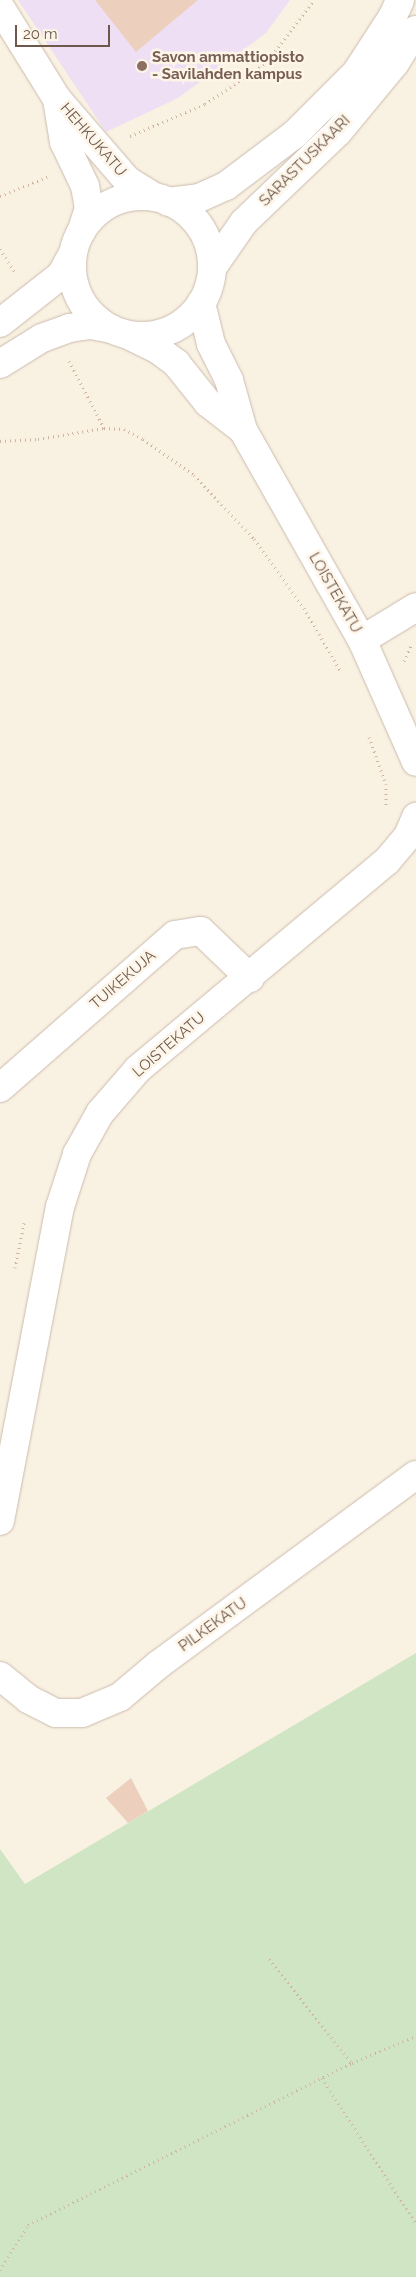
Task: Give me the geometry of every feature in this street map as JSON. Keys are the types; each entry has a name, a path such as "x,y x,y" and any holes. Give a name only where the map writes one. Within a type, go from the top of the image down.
{"street":[{"path":"0,323 61,275 76,244 95,213 116,201 199,198 226,186 295,134 356,73 400,0"},
{"name":"HEHKUKATU","path":"0,7 57,99 127,180 161,199"},
{"name":"SARASTUSKAARI","path":"212,268 244,222 338,132 396,63 416,30"},
{"name":"HEHKUKATU","path":"57,99 64,142 85,186 89,208 76,244"},
{"path":"0,364 42,338 69,328 91,325 119,332 150,336 172,330 190,317 201,303 209,286 212,268 209,247 200,228 186,212 161,199"},
{"path":"76,244 72,278 79,299 93,316 119,332"},
{"name":"LOISTEKATU","path":"201,303 210,344 229,380 243,430 362,640 416,762"},
{"name":"LOISTEKATU","path":"119,332 158,349 176,363 208,403 243,430"},
{"path":"362,640 416,607"},
{"name":"LOISTEKATU","path":"0,1521 60,1207 77,1154 100,1113 138,1069 250,978 386,861 408,836 416,817"},
{"name":"TUIKEKUJA","path":"0,1088 175,934 201,931 250,978"},
{"name":"PILKEKATU","path":"0,1676 28,1699 56,1713 82,1713 120,1697 158,1665 416,1475"}],"path":[{"path":"124,138 205,104 266,63 314,0"},
{"path":"0,196 57,173"},
{"path":"0,249 21,281"},
{"path":"68,357 104,428"},
{"path":"0,441 38,439 104,428 124,430 143,439 194,475 254,539 304,608 345,679"},
{"path":"367,730 386,784 386,813"},
{"path":"14,1275 25,1220"},
{"path":"269,1959 352,2063"},
{"path":"0,2270 28,2225 352,2063 416,2036"},
{"path":"322,2078 416,2224"}],"shaded area":[{"name":"Savon ammattiopisto - Savilahden kampus","path":"18,0 290,0 266,33 178,98 106,132"}],"green space":[{"path":"416,1653 416,2277 0,2277 0,1849 25,1884"}],"building":[{"path":"95,0 198,0 136,52"},
{"path":"131,1778 148,1811 128,1823 106,1798"}],"place":[{"name":"Savon ammattiopisto - Savilahden kampus","path":"142,66"}]}
